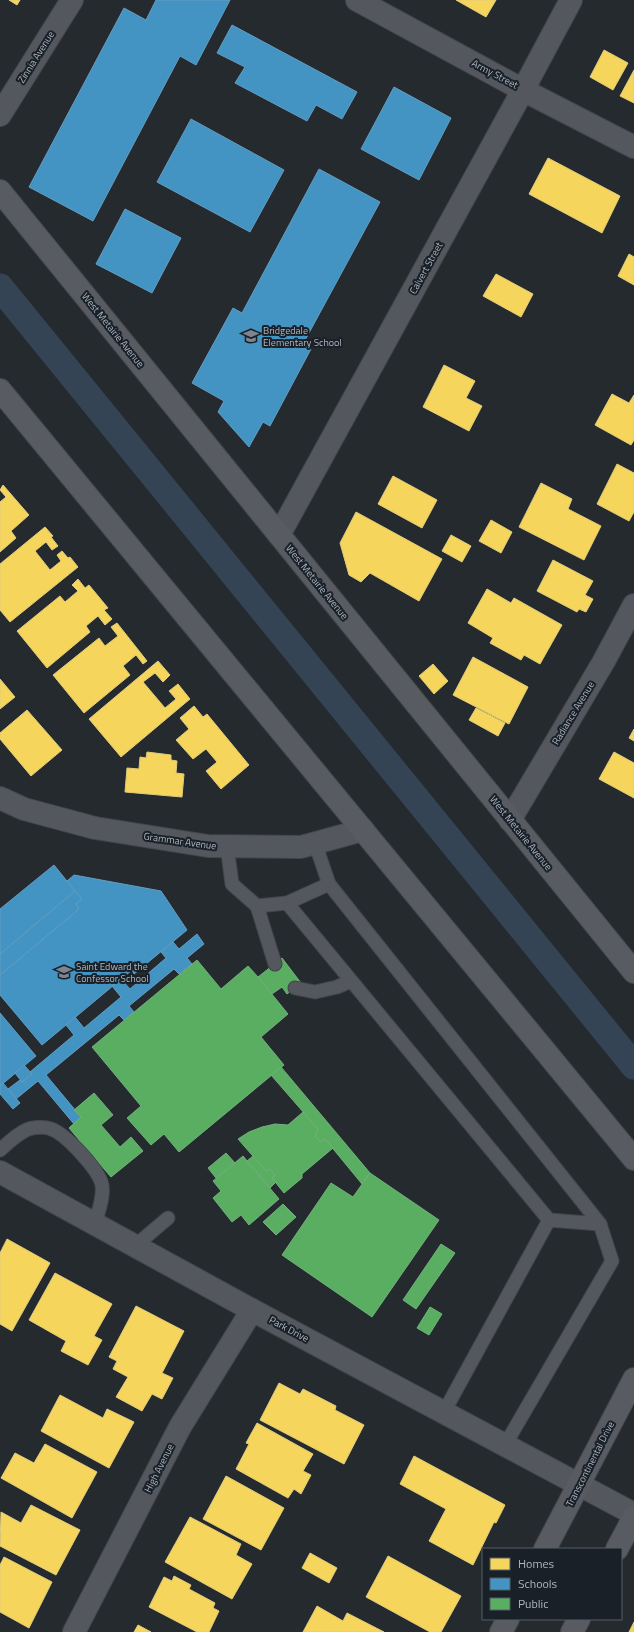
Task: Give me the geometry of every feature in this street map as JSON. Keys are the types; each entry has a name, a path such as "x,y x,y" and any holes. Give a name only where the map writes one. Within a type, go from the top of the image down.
{"main road":[{"name":"West Metairie Avenue","path":"0,190 634,972"},
{"path":"0,390 634,1159"},
{"path":"601,1120 634,1143"},
{"name":"Transcontinental Drive","path":"546,1548 580,1485 634,1379"},
{"path":"618,1548 634,1516"},
{"path":"501,1632 507,1620"},
{"path":"572,1632 578,1620"}],"street":[{"name":"Zinnia Avenue","path":"0,115 72,0"},
{"name":"Army Street","path":"357,0 523,90 634,147"},
{"name":"Calvert Street","path":"279,535 571,0"},
{"name":"Radiance Avenue","path":"510,820 604,662 634,605"},
{"name":"Grammar Avenue","path":"0,798 24,809 95,828 208,846 301,847 363,830"},
{"name":"Park Drive","path":"0,1172 252,1310 580,1485 634,1516"},
{"name":"High Avenue","path":"74,1632 180,1427 252,1310"}],"lane":[{"path":"315,843 329,884 600,1224 612,1261 505,1445"},
{"path":"226,846 232,884 257,906 275,964"},
{"path":"257,906 287,903 329,884"},
{"path":"287,903 549,1220 600,1224"},
{"path":"295,988 315,992 337,988 351,981"},
{"path":"0,1150 17,1135 31,1128 51,1129 66,1137 99,1176 102,1186 102,1200 95,1224"},
{"path":"135,1246 168,1218"},
{"path":"444,1412 549,1220"}],"building: Homes":[{"path":"9,0 20,0 17,5"},
{"path":"456,0 496,0 486,17"},
{"path":"604,50 628,63 613,90 590,77"},
{"path":"634,70 634,103 620,96"},
{"path":"548,158 620,196 602,233 529,194"},
{"path":"629,254 634,257 634,285 618,276"},
{"path":"496,274 533,294 521,317 483,296"},
{"path":"444,365 475,381 466,398 482,406 469,431 423,407"},
{"path":"612,394 629,403 634,395 634,440 631,445 595,425"},
{"path":"617,464 634,473 634,512 629,521 597,504"},
{"path":"393,476 437,500 422,528 378,504"},
{"path":"541,483 572,499 568,509 601,526 584,560 519,527"},
{"path":"3,485 29,515 11,531 16,538 0,552 0,502 6,497 0,490"},
{"path":"356,512 442,559 419,601 370,573 361,582 349,575 340,543"},
{"path":"491,520 512,532 501,553 479,541"},
{"path":"45,527 53,536 51,537 58,546 52,550 46,542 35,551 50,570 61,561 57,555 62,551 68,558 70,557 78,567 10,622 0,610 0,564"},
{"path":"451,535 471,546 462,562 442,551"},
{"path":"553,560 593,581 585,595 593,599 586,612 579,609 577,612 537,591"},
{"path":"78,579 85,588 89,585 108,608 104,610 112,619 105,625 98,616 86,626 90,632 47,668 17,631 60,596 65,602 78,591 72,585"},
{"path":"487,589 511,603 514,598 562,625 540,664 524,655 521,660 490,643 493,638 468,623"},
{"path":"117,623 147,661 143,664 136,655 123,666 130,675 84,713 53,675 99,638 105,646 118,636 111,627"},
{"path":"473,657 528,687 509,724 453,695"},
{"path":"158,661 170,675 163,682 155,673 143,682 165,708 176,699 169,691 178,684 190,699 121,757 89,719"},
{"path":"433,664 448,681 434,694 419,676"},
{"path":"0,679 15,697 0,709"},
{"path":"194,706 203,717 207,714 249,765 221,789 206,771 217,762 206,749 193,759 176,740 189,729 180,718"},
{"path":"476,708 505,723 498,736 469,720"},
{"path":"27,710 62,750 31,776 0,739 0,733"},
{"path":"634,729 634,741 629,738"},
{"path":"147,752 171,755 171,760 177,761 176,773 184,774 182,797 125,792 127,768 139,769 140,757 146,758"},
{"path":"614,752 634,763 634,798 599,779"},
{"path":"7,1239 50,1263 12,1331 0,1324 0,1253"},
{"path":"55,1273 112,1304 94,1336 102,1340 88,1365 61,1351 66,1341 29,1320"},
{"path":"136,1306 184,1331 162,1373 173,1378 162,1399 152,1394 142,1411 116,1397 128,1377 113,1369 117,1361 109,1357"},
{"path":"279,1383 300,1394 303,1389 336,1406 335,1410 364,1425 344,1464 260,1420"},
{"path":"60,1395 103,1418 107,1409 134,1422 109,1468 41,1431"},
{"path":"257,1423 313,1454 303,1471 311,1475 301,1494 294,1489 288,1498 236,1469 249,1444 246,1443"},
{"path":"45,1444 97,1472 72,1518 1,1478 15,1453 34,1463"},
{"path":"414,1456 505,1505 496,1523 494,1522 473,1565 429,1541 446,1509 400,1484"},
{"path":"226,1476 284,1508 261,1550 203,1519"},
{"path":"31,1505 80,1530 56,1575 0,1546 1,1512 21,1523"},
{"path":"190,1517 241,1544 236,1555 252,1564 232,1599 165,1562"},
{"path":"310,1553 337,1568 329,1583 302,1568"},
{"path":"388,1556 461,1596 441,1632 430,1632 366,1597"},
{"path":"4,1557 52,1582 29,1628 0,1612 0,1565"},
{"path":"174,1576 191,1585 189,1589 215,1603 213,1608 219,1611 209,1632 197,1632 149,1607 164,1577 172,1581"},
{"path":"317,1606 343,1621 347,1613 384,1632 303,1632"},
{"path":"634,1622 634,1632 629,1632"},
{"path":"138,1625 151,1632 134,1632"}],"building: Schools":[{"path":"156,0 230,0 196,65 180,56 93,221 29,187 124,8 146,20"},
{"path":"232,25 357,92 342,119 316,105 307,121 235,83 245,67 217,53"},
{"path":"394,87 451,118 419,180 361,149"},
{"path":"191,119 284,170 250,232 157,182"},
{"path":"319,169 380,202 303,344 311,349 270,426 263,422 249,447 218,412 224,401 192,383 233,308 242,313"},
{"path":"125,209 181,238 152,293 96,264"},
{"path":"54,865 75,891 0,954 0,909"},
{"path":"74,875 161,891 187,930 134,974 132,970 42,1045 0,995 0,975 79,909 76,904 82,899 67,881"},
{"path":"75,891 82,899 76,904 79,909 0,975 0,954"},
{"path":"197,934 204,944 187,958 192,964 179,974 174,969 129,1006 134,1012 124,1020 119,1015 46,1075 81,1117 74,1124 38,1081 16,1099 8,1089 20,1080 22,1082 32,1074 30,1072 74,1035 66,1025 75,1017 84,1028 121,997 112,986 121,979 130,989 166,958 161,952 173,942 179,949"},
{"path":"0,1013 36,1056 0,1086"},
{"path":"24,1065 32,1074 22,1082 15,1073"},
{"path":"3,1083 20,1103 13,1109 0,1094 0,1086"}],"building: Public":[{"path":"282,958 301,983 287,994 282,987 272,994 258,977"},
{"path":"197,960 221,989 248,966 258,977 288,1014 261,1037 284,1065 179,1152 164,1134 151,1145 127,1118 141,1106 92,1047"},
{"path":"281,1067 370,1173 362,1184 325,1139 320,1142 315,1136 318,1129 271,1075"},
{"path":"94,1093 113,1115 101,1125 120,1147 131,1137 143,1151 111,1177 99,1163 93,1167 75,1146 80,1141 69,1128 81,1117 74,1110"},
{"path":"303,1112 318,1129 315,1136 320,1142 325,1139 333,1148 302,1174 302,1178 284,1193 272,1178 275,1175 269,1169 266,1171 238,1139 249,1132 262,1127 275,1124 288,1125"},
{"path":"226,1153 235,1163 216,1178 208,1168"},
{"path":"243,1156 279,1199 249,1225 241,1215 232,1222 213,1198 221,1191 213,1181"},
{"path":"253,1156 266,1171 269,1169 275,1175 272,1178 276,1182 270,1188 247,1161"},
{"path":"370,1173 439,1220 372,1317 282,1255 331,1183 353,1197"},
{"path":"283,1204 296,1217 276,1235 263,1222"},
{"path":"441,1244 455,1253 416,1309 403,1300"},
{"path":"430,1307 442,1314 429,1335 417,1328"}],"waterway":[{"path":"0,287 634,1066"}],"place":[{"name":"Bridgedale Elementary School","path":"251,336"},
{"name":"Saint Edward the Confessor School","path":"64,972"}]}
